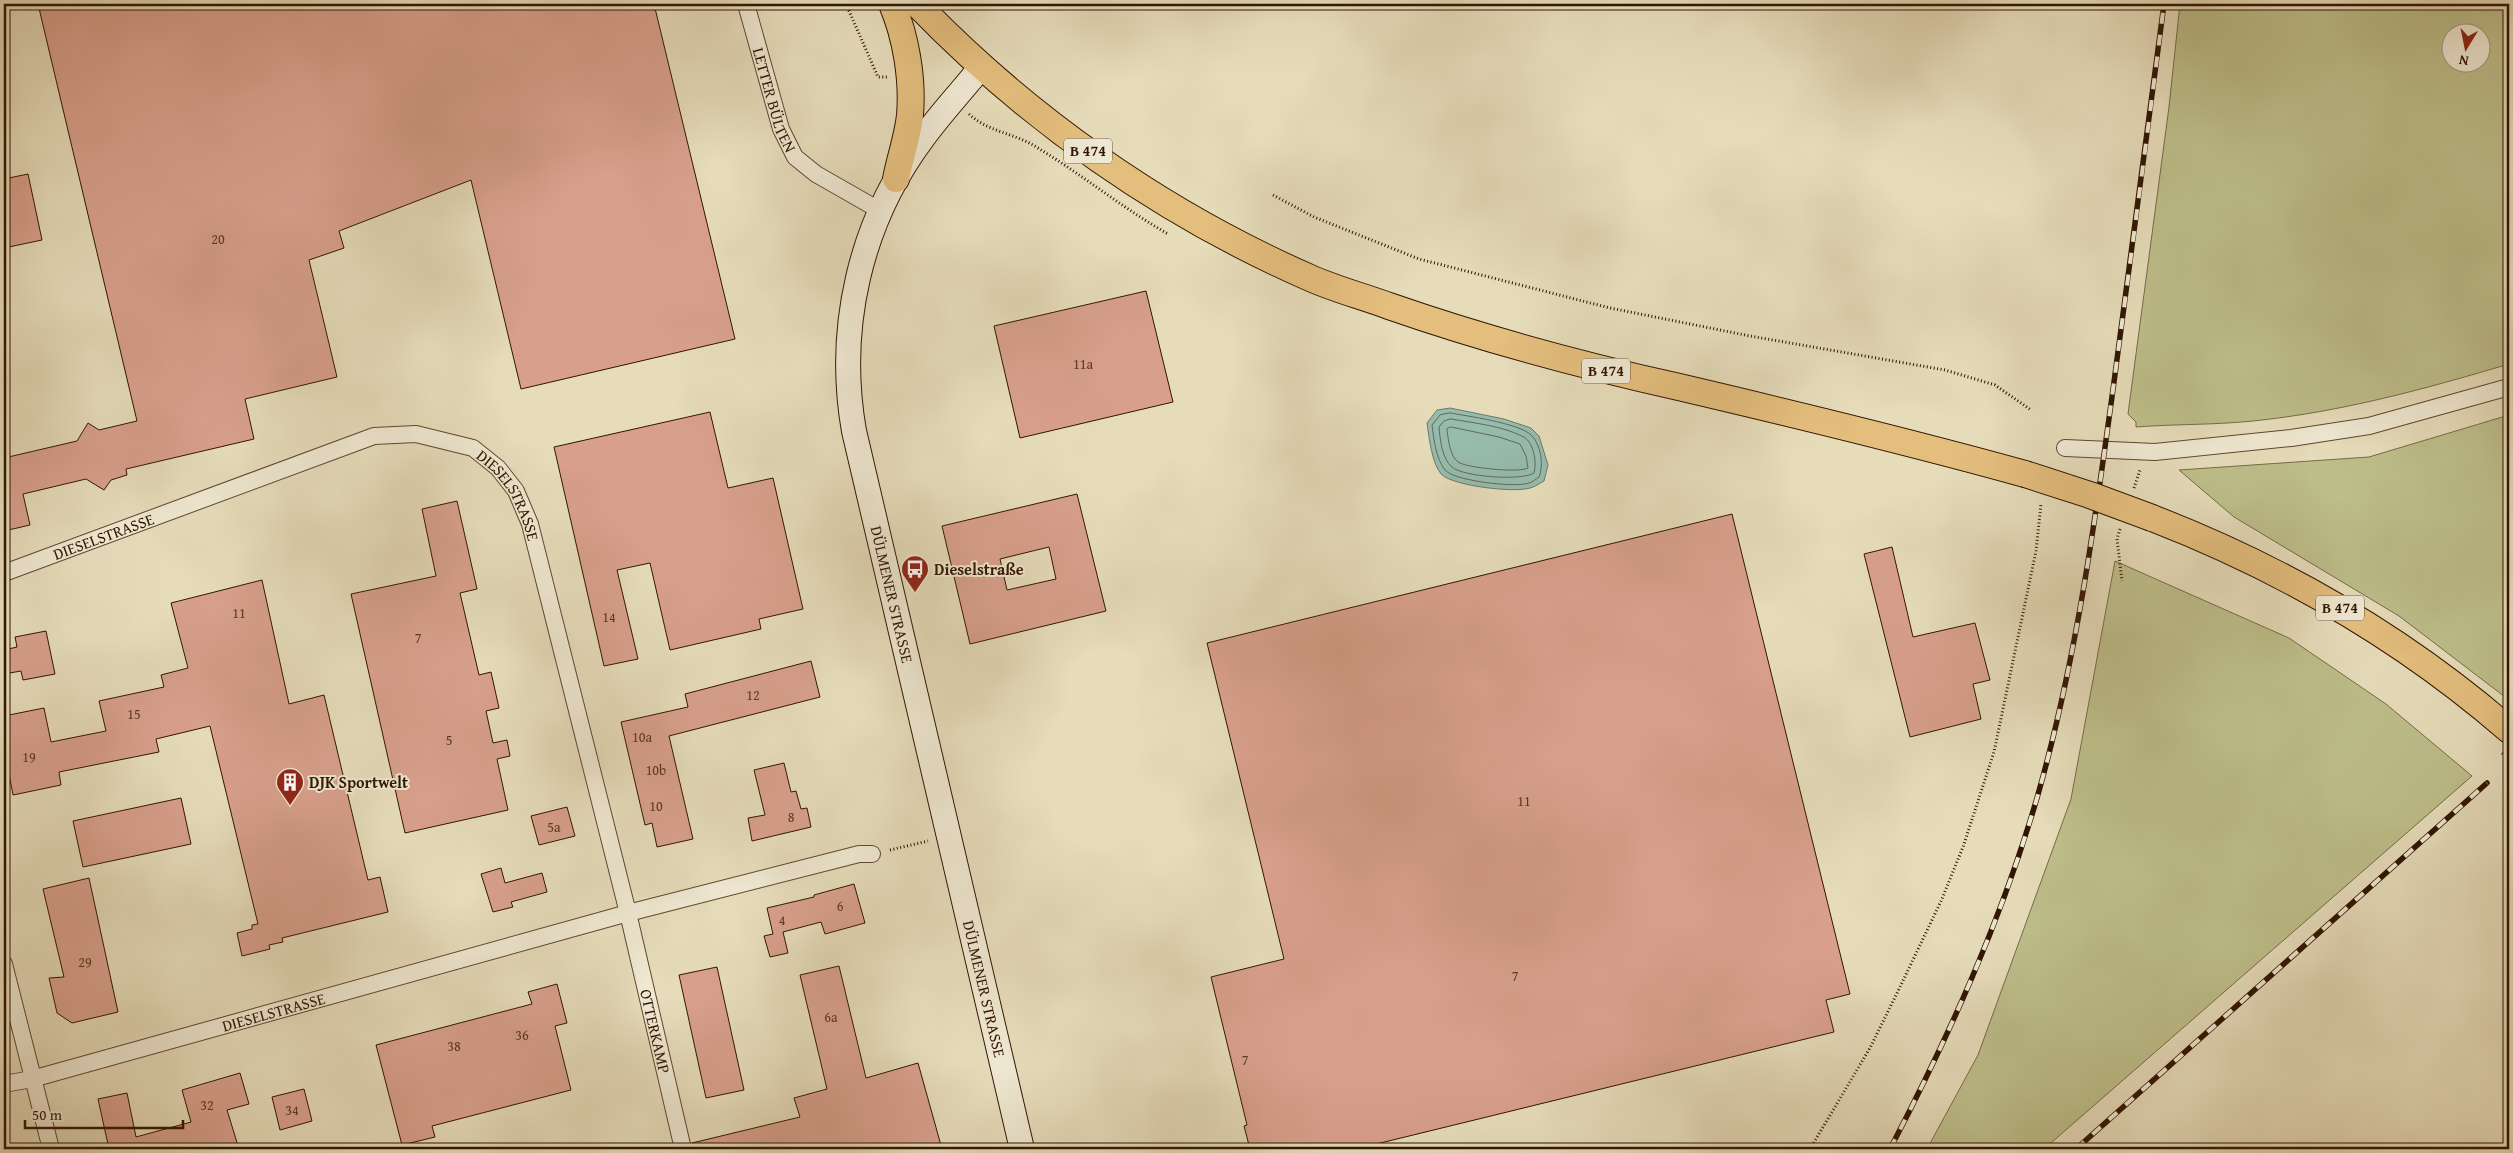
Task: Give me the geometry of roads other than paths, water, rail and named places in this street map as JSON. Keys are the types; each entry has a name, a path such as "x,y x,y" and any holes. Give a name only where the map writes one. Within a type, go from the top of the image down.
{"main road":[{"path":"892,4 906,53 910,115 896,179"},
{"name":"B 474","path":"917,4 981,67 1102,162 1203,224 1309,278 1448,327 1556,358 1819,420 2025,474 2090,494 2242,556 2343,610 2430,667 2506,741"}],"street":[{"name":"LETTER BÜLTEN","path":"746,4 781,129 795,157 816,174 879,210"},
{"name":"DÜLMENER STRASSE","path":"981,67 923,137 879,210 862,259 851,311 848,353 850,412 1022,1149"},
{"path":"2065,448 2155,452 2291,438 2369,426 2509,387"},
{"name":"DIESELSTRASSE","path":"4,573 374,436 416,434 473,448 498,468 516,491 530,524 628,913"},
{"name":"DIESELSTRASSE","path":"4,1084 32,1079 628,913 859,854 872,854"},
{"name":"OTTERKAMP","path":"628,913 683,1149"},
{"path":"4,964 51,1149"}],"water":[{"path":"1450,408 1504,419 1531,428 1539,436 1548,465 1544,481 1530,488 1511,490 1471,485 1442,475 1433,458 1427,423 1437,410"}],"railway":[{"path":"1890,1149 1953,1021 1990,933 2023,844 2051,747 2063,695 2092,539 2164,4"},
{"path":"2076,1149 2487,783"}],"place":[{"name":"Dieselstraße","path":"915,593"},
{"name":"DJK Sportwelt","path":"290,806"}]}
